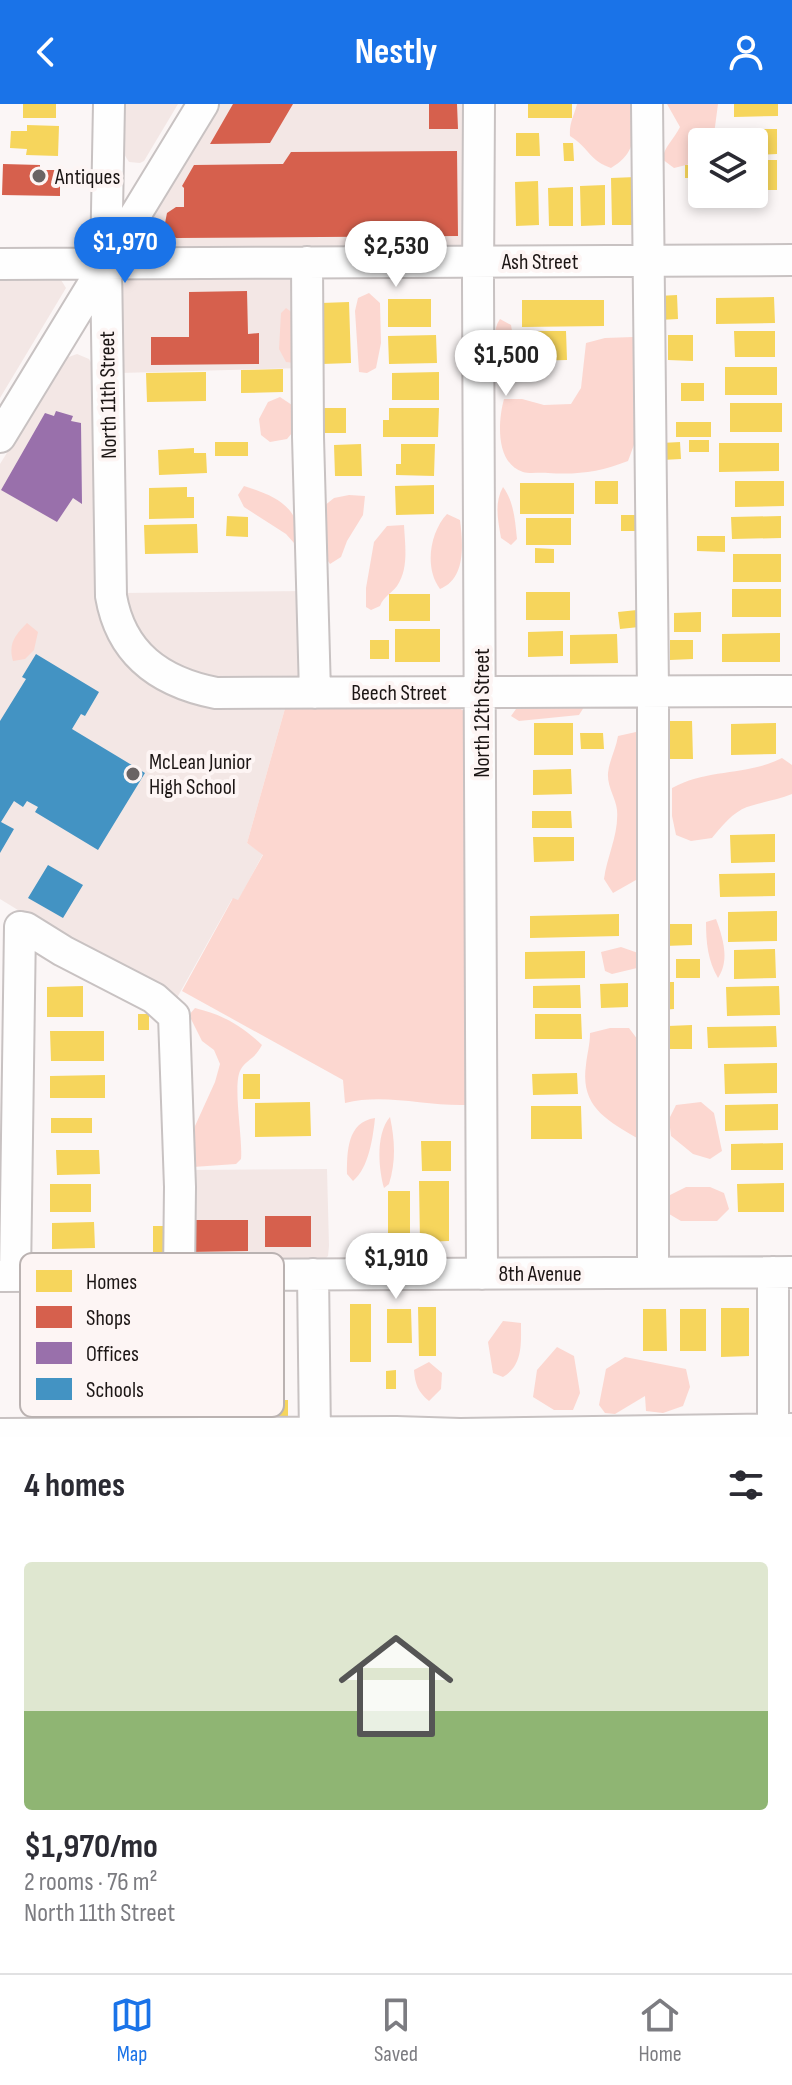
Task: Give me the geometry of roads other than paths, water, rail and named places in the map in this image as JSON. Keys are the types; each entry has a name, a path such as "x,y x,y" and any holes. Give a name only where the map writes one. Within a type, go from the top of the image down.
{"street":[{"name":"North 11th Street","path":"109,104 106,265 111,596 120,632 155,670"},
{"path":"0,437 203,104"},
{"name":"North 12th Street","path":"479,104 482,1274"},
{"path":"647,104 653,691 653,1273"},
{"name":"Ash Street","path":"0,264 792,260"},
{"path":"307,262 315,693"},
{"name":"Beech Street","path":"155,670 194,689 216,693 792,691"},
{"path":"7,1276 10,919 63,951 154,998 174,1016 179,1253"},
{"path":"0,1434 779,1432 783,1272"},
{"name":"8th Avenue","path":"284,1274 783,1272"},
{"path":"313,1274 315,1434"}],"place":[{"name":"Antiques","path":"39,176"},
{"name":"McLean Junior High School","path":"133,774"}]}
